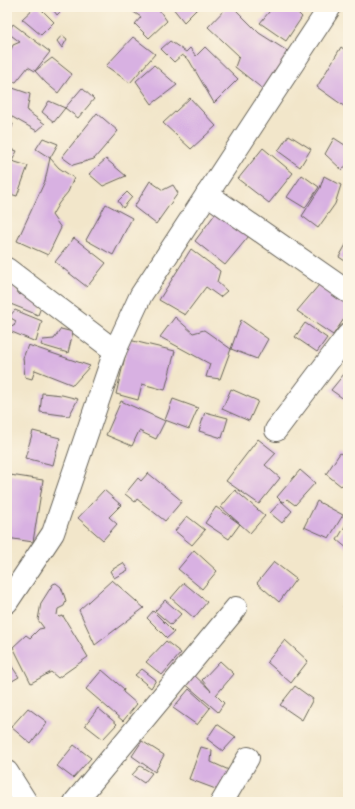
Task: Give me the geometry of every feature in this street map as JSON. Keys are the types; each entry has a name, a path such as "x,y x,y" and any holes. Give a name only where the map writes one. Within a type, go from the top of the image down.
{"street":[{"path":"7,602 53,533 116,351 141,295 330,7"},
{"path":"208,194 348,292"},
{"path":"7,269 116,351"},
{"path":"276,430 348,335"},
{"path":"75,802 236,608"},
{"path":"222,802 248,758"},
{"path":"7,772 26,802"}],"building":[{"path":"35,7 39,7 54,22 41,35 22,19"},
{"path":"51,7 65,7 57,15"},
{"path":"137,7 157,7 167,21 149,38 135,24 141,17 132,11"},
{"path":"172,7 199,7 184,22"},
{"path":"227,7 233,7 259,33 292,54 264,90 235,67 239,56 208,27"},
{"path":"273,7 292,7 302,17 286,41 260,23"},
{"path":"13,24 50,52 35,71 28,67 16,82 7,80 7,58 13,45 20,42 8,33"},
{"path":"62,35 67,39 62,48 57,41"},
{"path":"133,37 155,54 130,83 106,66"},
{"path":"170,41 186,52 190,48 196,56 205,47 238,79 214,103 189,60 182,55 174,62 161,49"},
{"path":"341,47 348,52 348,109 317,87"},
{"path":"52,58 72,74 58,93 35,71"},
{"path":"154,65 177,85 152,104 136,81"},
{"path":"7,86 30,94 27,111 45,124 37,131 7,114"},
{"path":"82,88 94,99 78,118 65,108"},
{"path":"190,98 216,126 191,149 163,123"},
{"path":"49,101 65,108 54,122 42,112"},
{"path":"97,113 118,131 94,159 73,165 62,157"},
{"path":"7,122 13,124 7,142"},
{"path":"289,135 311,149 300,167 278,151"},
{"path":"43,138 58,144 50,158 36,149"},
{"path":"334,138 348,147 348,163 342,170 325,154"},
{"path":"7,148 17,151 12,161 28,166 17,196 7,193"},
{"path":"263,148 293,173 269,203 238,179"},
{"path":"50,158 59,168 74,178 68,192 52,215 61,228 48,255 17,241 45,181"},
{"path":"106,159 126,176 103,186 89,174"},
{"path":"302,175 319,187 305,208 287,197"},
{"path":"324,176 341,185 335,204 318,228 302,216 320,188"},
{"path":"150,181 163,190 173,185 178,193 156,224 134,207"},
{"path":"127,192 132,197 123,208 118,201"},
{"path":"106,204 132,218 113,255 86,240"},
{"path":"218,210 249,236 225,265 195,241"},
{"path":"74,238 106,263 87,287 55,262"},
{"path":"348,241 348,263 339,257"},
{"path":"191,249 220,271 217,282 227,291 220,297 206,287 185,315 159,300"},
{"path":"324,279 348,297 348,313 333,335 297,311"},
{"path":"9,282 20,295 27,289 43,302 38,315 7,302 7,284"},
{"path":"15,310 42,321 36,342 7,330 7,324 14,326 16,321 9,317"},
{"path":"175,317 193,333 204,330 231,349 220,379 206,377 210,364 160,337"},
{"path":"241,320 268,339 257,359 231,349"},
{"path":"305,323 327,338 317,352 295,337"},
{"path":"61,329 73,332 68,353 41,345 43,340 54,339"},
{"path":"129,340 175,351 165,390 142,384 138,400 116,394"},
{"path":"28,345 90,366 73,385 35,370 32,379 25,377 23,358"},
{"path":"348,369 348,402 331,390"},
{"path":"231,389 258,401 249,421 222,409"},
{"path":"42,393 62,395 78,399 69,416 40,412"},
{"path":"173,399 198,408 189,429 165,420"},
{"path":"121,401 165,421 156,439 139,431 132,446 106,435"},
{"path":"205,412 228,418 222,438 199,431"},
{"path":"33,431 60,438 53,465 25,458"},
{"path":"258,439 276,453 265,465 280,478 259,504 226,481"},
{"path":"340,453 348,459 348,479 341,486 326,474"},
{"path":"300,470 315,483 295,505 287,499 284,502 281,501 277,497"},
{"path":"148,473 182,501 165,521 137,499 135,502 125,494 138,478 141,481"},
{"path":"10,475 43,480 33,542 7,538 7,493"},
{"path":"104,490 121,505 109,517 117,524 103,540 78,518"},
{"path":"235,490 265,516 250,533 221,507"},
{"path":"281,501 292,511 282,523 270,513"},
{"path":"317,501 343,515 329,538 304,527"},
{"path":"216,507 240,524 229,539 205,523"},
{"path":"187,516 205,530 192,545 175,531"},
{"path":"348,521 348,549 337,540"},
{"path":"194,550 217,571 202,589 178,569"},
{"path":"274,562 296,579 279,602 257,583"},
{"path":"123,563 128,570 114,578 110,571"},
{"path":"112,580 144,608 95,645 79,610"},
{"path":"56,583 61,587 66,601 64,606 58,609 57,615 59,617 63,616 88,657 58,678 51,672 31,683 13,647 26,635 30,638 39,629 44,628 38,620 41,603 53,584"},
{"path":"184,583 207,602 194,618 171,598"},
{"path":"348,599 348,610 343,607"},
{"path":"165,600 181,614 171,625 155,611"},
{"path":"153,611 174,632 167,638 147,618"},
{"path":"285,640 308,661 291,683 267,662"},
{"path":"166,641 181,653 162,675 146,662"},
{"path":"220,661 234,674 216,695 224,703 218,712 183,682 192,673 211,691 202,680"},
{"path":"9,662 19,677 7,684 7,664"},
{"path":"142,669 156,680 151,688 135,675"},
{"path":"102,670 124,689 123,692 137,704 123,721 86,689"},
{"path":"295,686 313,699 302,720 280,705"},
{"path":"189,689 210,708 197,725 173,708"},
{"path":"28,708 47,722 31,744 11,727"},
{"path":"98,708 117,724 103,739 85,725"},
{"path":"217,724 236,737 223,751 207,739"},
{"path":"142,741 164,755 155,772 132,756"},
{"path":"74,745 91,758 73,778 57,766"},
{"path":"201,747 212,750 211,762 231,771 221,791 189,779"},
{"path":"140,766 152,773 144,783 132,775"}]}
